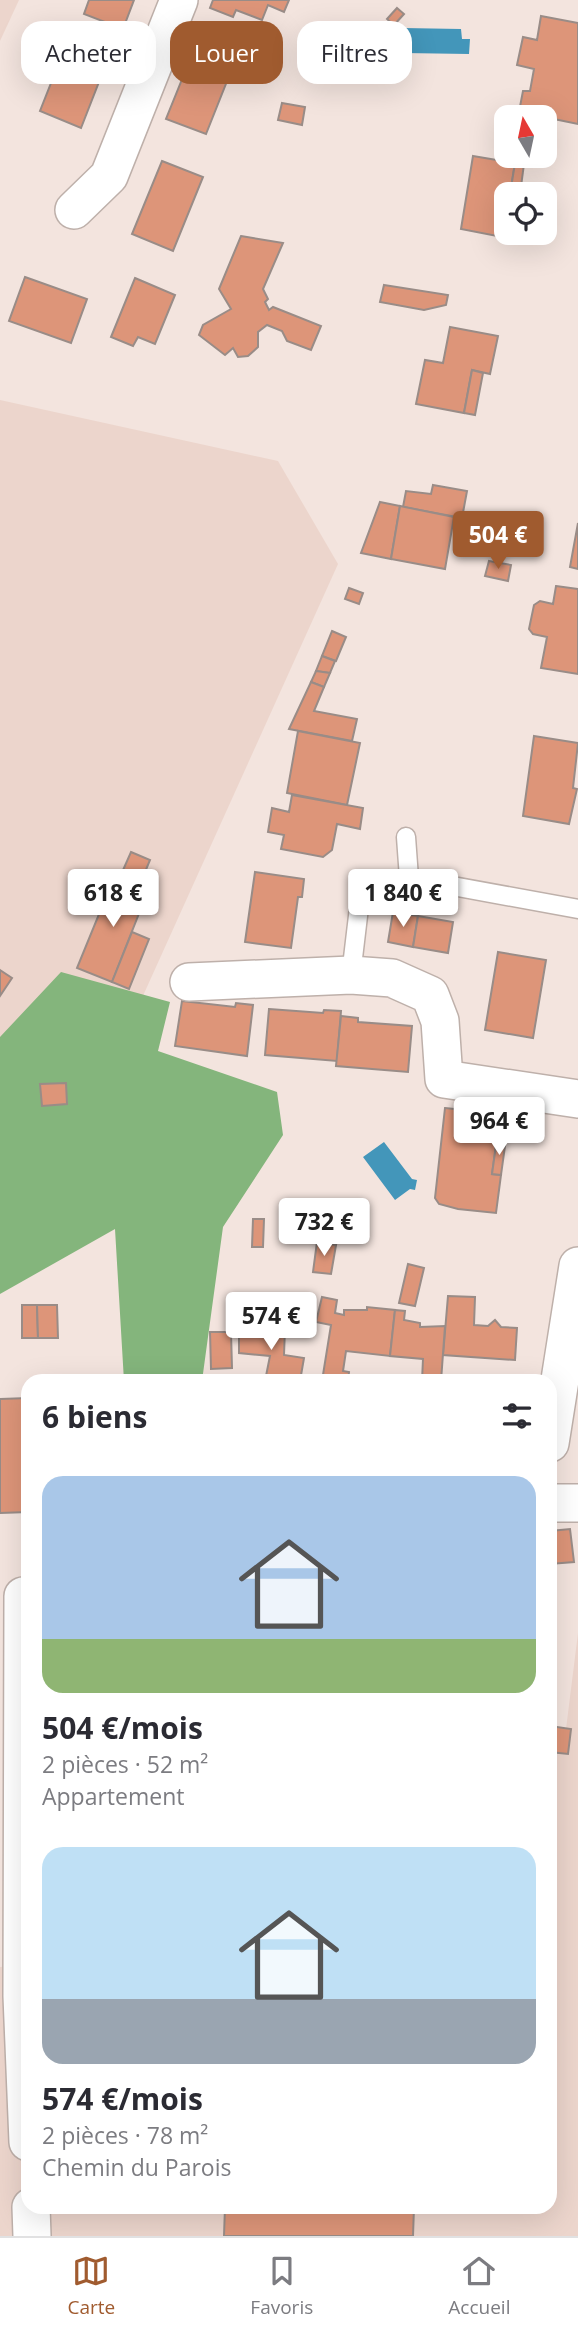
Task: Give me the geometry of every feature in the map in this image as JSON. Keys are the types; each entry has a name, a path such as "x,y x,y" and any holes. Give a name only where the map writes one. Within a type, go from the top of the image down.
{"street":[{"path":"74,210 109,176 179,0"},
{"path":"189,982 351,975 392,978 430,995 440,1021 444,1079 578,1100"},
{"path":"557,1399 578,1266"},
{"path":"557,1503 578,1503"},
{"path":"17,1597 21,1916"},
{"path":"31,2214 32,2236"}],"lane":[{"path":"406,837 409,878 578,909"},
{"path":"351,975 360,899"}],"shaded area":[{"path":"0,0 19,0 0,41"},
{"path":"0,400 278,461 338,564 86,1122 0,1145"},
{"path":"578,1633 578,2236 0,2236 0,1967 21,1966 21,2214 557,2214 557,1753 563,1753"}],"green space":[{"path":"61,972 170,1002 158,1051 277,1092 283,1135 223,1227 203,1374 124,1374 115,1229 0,1294 0,1037"}],"water":[{"path":"412,28 461,29 462,39 470,39 469,54 412,53"},
{"path":"384,1142 412,1179 417,1180 415,1190 410,1189 395,1200 363,1157"}],"building":[{"path":"89,0 134,0 126,21 102,21 84,14"},
{"path":"213,0 289,0 284,12 268,5 262,20 236,10 233,17 210,8"},
{"path":"397,8 404,14 398,21 387,19"},
{"path":"541,16 578,23 578,124 557,120 557,105 520,105 523,91 530,91 534,69 517,65 523,37 537,40"},
{"path":"51,84 98,84 81,128 40,111"},
{"path":"180,84 226,84 206,134 166,119"},
{"path":"282,103 305,107 302,125 278,120"},
{"path":"473,156 494,160 494,168 514,168 512,182 494,182 494,235 461,229"},
{"path":"162,161 203,177 173,251 132,234"},
{"path":"514,168 523,168 522,182 512,182"},
{"path":"241,236 283,243 263,289 268,299 265,302 269,310 273,307 321,326 311,350 287,341 282,331 267,325 258,332 258,347 248,356 238,357 233,348 225,355 199,335 203,325 231,309 219,289"},
{"path":"25,277 87,299 71,343 9,321"},
{"path":"135,278 175,295 155,344 138,337 133,346 111,337"},
{"path":"384,285 448,295 446,305 424,310 380,302"},
{"path":"450,327 498,336 490,374 472,370 464,413 416,404 425,360 443,363"},
{"path":"472,370 483,373 475,415 464,413"},
{"path":"433,485 467,491 462,518 403,507 406,491 431,494"},
{"path":"380,502 400,506 391,559 361,553"},
{"path":"400,506 454,517 445,569 391,559"},
{"path":"578,523 578,569 570,567"},
{"path":"489,561 511,565 508,581 485,576"},
{"path":"556,586 578,589 578,674 541,668 547,637 533,634 529,629 534,605 540,601 553,604"},
{"path":"349,588 363,593 359,604 345,599"},
{"path":"332,631 346,637 336,661 322,656"},
{"path":"322,656 335,661 330,673 316,671"},
{"path":"316,671 330,673 324,687 311,682"},
{"path":"311,682 324,687 314,711 357,719 352,741 289,729"},
{"path":"298,731 360,743 347,805 287,793"},
{"path":"534,736 578,743 573,788 577,789 569,824 523,816"},
{"path":"292,795 363,808 360,829 337,824 332,850 323,857 281,849 284,835 268,832 272,808 289,812"},
{"path":"131,852 150,860 140,884 120,877"},
{"path":"255,872 304,879 302,897 298,897 291,948 245,942"},
{"path":"115,875 149,888 112,982 77,968"},
{"path":"393,912 418,916 413,947 388,942"},
{"path":"418,916 453,922 448,953 413,947"},
{"path":"132,932 149,939 129,989 112,982"},
{"path":"498,952 546,960 533,1038 485,1030"},
{"path":"0,970 12,978 0,996"},
{"path":"182,1001 235,1007 236,1003 253,1005 247,1056 175,1046"},
{"path":"269,1009 323,1013 324,1010 341,1011 337,1061 265,1055"},
{"path":"341,1016 358,1018 358,1022 412,1026 408,1072 336,1066"},
{"path":"66,1083 67,1104 42,1106 40,1084"},
{"path":"445,1108 482,1112 479,1135 497,1138 492,1174 501,1175 496,1213 458,1209 439,1204 435,1198"},
{"path":"497,1138 506,1139 501,1175 492,1174"},
{"path":"253,1219 264,1219 263,1247 252,1247"},
{"path":"321,1228 338,1231 336,1245 319,1242"},
{"path":"317,1242 336,1245 331,1274 313,1272"},
{"path":"408,1264 424,1268 415,1306 399,1303"},
{"path":"448,1296 475,1297 474,1325 488,1326 495,1320 501,1327 517,1328 515,1360 443,1355"},
{"path":"322,1297 337,1300 335,1313 344,1315 344,1310 367,1310 367,1307 395,1310 390,1356 346,1351 343,1371 349,1374 323,1374 331,1325 316,1322"},
{"path":"22,1305 37,1305 38,1338 22,1338"},
{"path":"37,1305 57,1305 58,1338 38,1338"},
{"path":"248,1307 258,1307 258,1317 247,1316"},
{"path":"395,1310 405,1311 404,1320 420,1323 420,1327 445,1326 442,1374 422,1374 423,1359 390,1356"},
{"path":"239,1326 285,1328 284,1355 304,1358 301,1374 266,1374 270,1356 239,1353"},
{"path":"210,1332 231,1332 232,1368 211,1369"},
{"path":"21,1398 21,1512 0,1513 0,1399"},
{"path":"570,1529 574,1562 557,1563 557,1530"},
{"path":"557,1727 571,1729 568,1754 557,1753"},
{"path":"225,2214 414,2214 413,2236 224,2236"}]}
